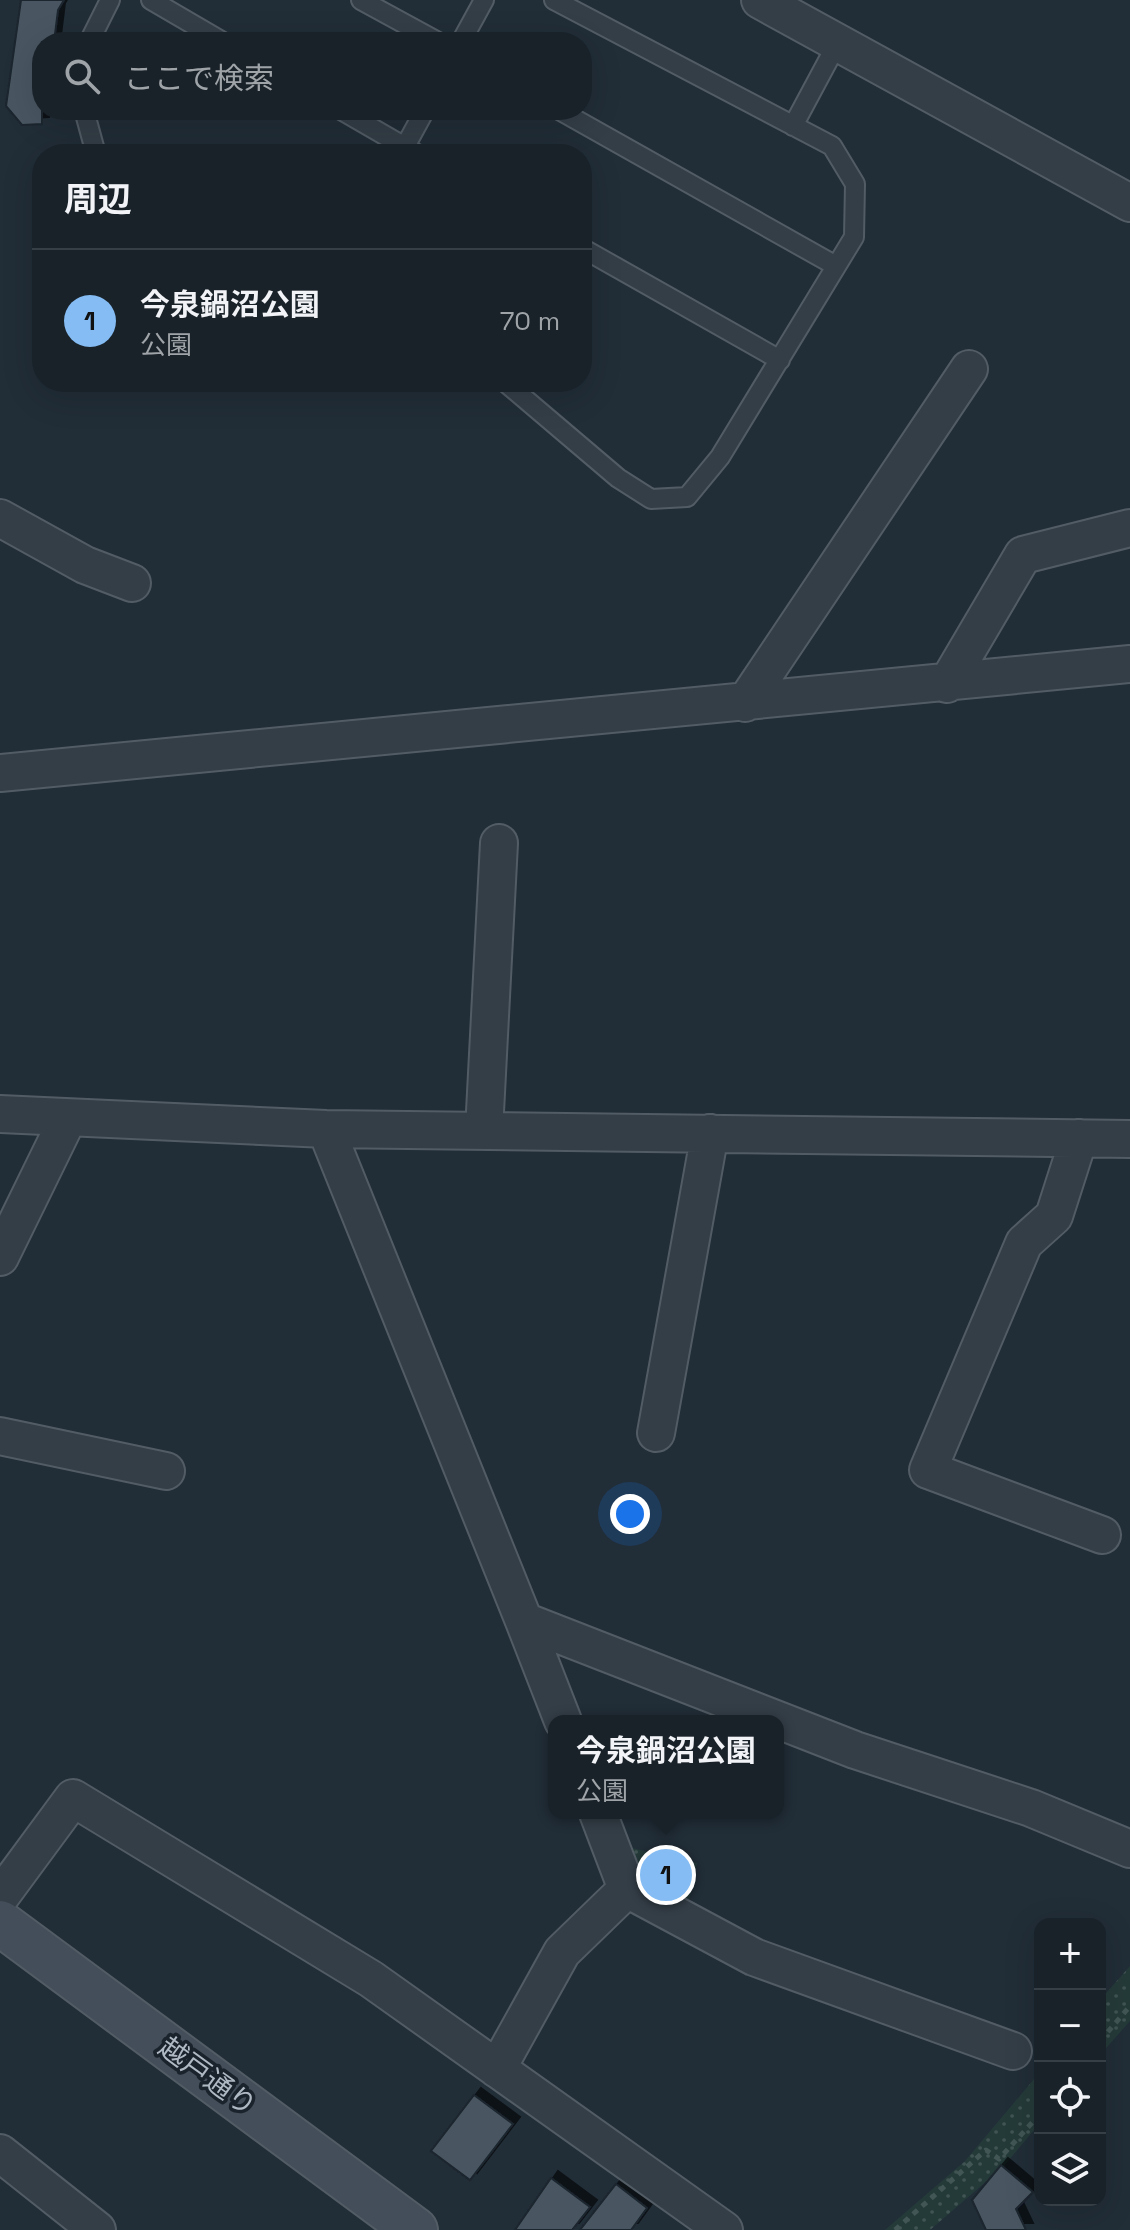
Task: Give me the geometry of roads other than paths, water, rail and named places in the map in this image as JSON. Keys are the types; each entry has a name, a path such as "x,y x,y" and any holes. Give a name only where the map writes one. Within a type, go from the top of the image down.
{"street":[{"path":"760,0 1130,203"},
{"path":"745,703 969,369"},
{"path":"0,518 85,565 132,583"},
{"path":"947,684 1023,555 1130,528"},
{"path":"0,773 1130,664"},
{"path":"484,1131 499,843"},
{"path":"0,1114 326,1129 1130,1139"},
{"path":"0,1257 68,1118"},
{"path":"326,1129 561,1715"},
{"path":"656,1433 710,1133"},
{"path":"1079,1138 1054,1216 1024,1243 928,1470 1102,1535"},
{"path":"0,1436 166,1471"},
{"path":"524,1621 765,1715"},
{"path":"784,1722 855,1750 1031,1808 1130,1849"},
{"path":"0,1897 73,1798 371,1979 724,2230"},
{"path":"600,1819 627,1889 754,1957 1013,2051"},
{"path":"497,2069 562,1952 627,1889"},
{"name":"越戸通り","path":"0,1923 415,2230"},
{"path":"0,2153 97,2230"}],"lane":[{"path":"94,32 110,0"},
{"path":"151,0 206,32"},
{"path":"361,0 420,32"},
{"path":"466,32 484,0"},
{"path":"517,392 618,478 651,499 687,497 720,457 854,237 855,184 832,146 554,0"},
{"path":"793,126 838,42"},
{"path":"87,120 93,144"},
{"path":"357,120 395,144"},
{"path":"411,144 421,120"},
{"path":"577,120 836,266"},
{"path":"592,254 780,360"}],"place":[{"name":"今泉鍋沼公園","path":"666,1875"}]}
